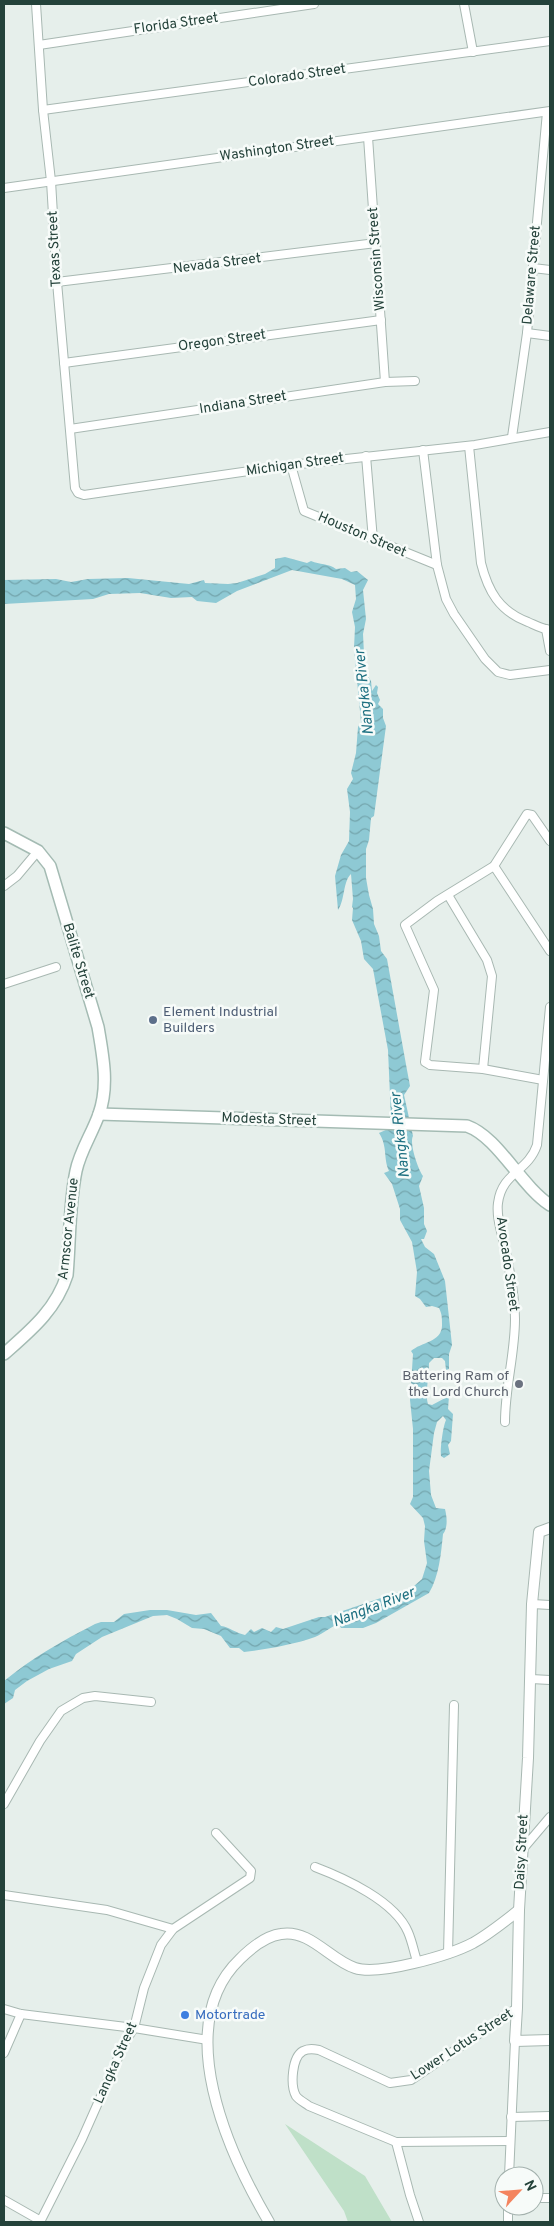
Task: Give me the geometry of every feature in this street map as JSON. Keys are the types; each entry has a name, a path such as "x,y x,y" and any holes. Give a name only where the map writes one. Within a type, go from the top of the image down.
{"main road":[{"name":"Balite Street","path":"4,833 38,851 50,866 98,1027 105,1082 99,1114"},
{"name":"Modesta Street","path":"99,1114 457,1124 476,1129 516,1173 550,1205"},
{"name":"Armscor Avenue","path":"4,1354 43,1318 62,1290 67,1275 76,1170 83,1147 99,1114"}],"street":[{"name":"Texas Street","path":"36,4 43,110 51,181 57,282 75,488 78,493"},
{"name":"Florida Street","path":"39,45 314,4"},
{"path":"464,4 473,52"},
{"name":"Colorado Street","path":"43,110 550,41"},
{"name":"Washington Street","path":"4,188 549,112"},
{"name":"Delaware Street","path":"512,437 527,333 549,112"},
{"name":"Wisconsin Street","path":"368,137 385,382"},
{"name":"Nevada Street","path":"57,282 376,243"},
{"path":"533,268 550,270"},
{"name":"Oregon Street","path":"64,363 381,320"},
{"path":"527,333 550,336"},
{"name":"Indiana Street","path":"70,429 385,382 415,381"},
{"name":"Michigan Street","path":"78,493 84,495 93,494 291,465 469,446 512,437 550,432"},
{"path":"469,446 481,562 485,580 495,599 506,611 519,619 548,629 550,651"},
{"path":"423,450 437,566 446,599 454,614 485,659 498,672 510,675 550,670"},
{"path":"366,456 373,540"},
{"name":"Houston Street","path":"291,465 304,510 437,566"},
{"path":"543,1080 483,1069 430,1065 426,1062 424,1057 434,990 405,925 494,866 527,814 532,816 550,841"},
{"path":"4,886 17,876 38,851"},
{"path":"494,866 550,951"},
{"path":"448,895 487,960 492,976 483,1069"},
{"path":"4,984 56,967"},
{"name":"Avocado Street","path":"505,1422 505,1400 514,1344 515,1320 498,1203 504,1182 534,1156 538,1145 550,1007"},
{"name":"Daisy Street","path":"509,2166 518,2008 519,1910 531,1679 532,1604 539,1532 546,1528"},
{"path":"532,1604 550,1605"},
{"path":"531,1679 550,1680"},
{"path":"4,1804 35,1748 61,1711 83,1698 95,1696 151,1702"},
{"path":"448,1954 454,1705"},
{"path":"522,1850 550,1817"},
{"name":"Langka Street","path":"41,2222 74,2156 125,2042 134,2028 144,1988 162,1945 173,1929 250,1878 251,1871 216,1833"},
{"path":"315,1867 339,1876 374,1897 389,1909 408,1931 417,1961"},
{"path":"4,1895 106,1910 173,1929"},
{"path":"268,2222 224,2129 209,2072 208,2040 214,2000 219,1985 229,1968 253,1947 279,1934 288,1933 300,1935 354,1968 367,1971 379,1970 448,1954 484,1937 519,1910"},
{"name":"Lower Lotus Street","path":"396,2142 309,2106 297,2097 291,2083 300,2053 305,2050 319,2050 390,2083 411,2080 518,2008"},
{"path":"4,2009 21,2014 134,2028 208,2040"},
{"path":"4,2053 21,2014"},
{"path":"515,2041 550,2040"},
{"path":"511,2117 550,2116"},
{"path":"419,2222 412,2204 396,2142 510,2141"},
{"path":"4,2200 41,2222"}],"green space":[{"path":"285,2124 365,2176 392,2222 348,2222 344,2211"}],"water":[{"name":"Nangka River","path":"285,557 307,563 311,561 336,569 345,568 351,572 357,571 368,580 363,590 366,619 363,634 366,673 371,681 372,691 376,685 378,687 377,693 380,700 378,704 383,709 383,718 386,726 374,816 371,818 369,840 366,849 366,878 381,951 387,959 410,1086 404,1095 413,1136 413,1150 423,1176 419,1186 424,1208 424,1224 427,1231 424,1239 421,1239 425,1247 434,1254 445,1281 452,1345 449,1354 449,1369 446,1370 445,1361 442,1358 434,1358 429,1363 427,1390 428,1404 432,1405 449,1396 448,1409 453,1414 451,1441 448,1445 450,1454 444,1458 441,1456 446,1420 443,1416 437,1422 434,1433 429,1471 431,1495 436,1508 445,1509 447,1519 437,1572 429,1593 376,1623 363,1628 341,1628 339,1624 315,1637 262,1650 244,1652 239,1648 230,1648 221,1636 204,1629 192,1628 167,1615 153,1616 102,1637 76,1654 72,1661 49,1669 27,1681 15,1690 13,1698 4,1704 4,1681 25,1665 83,1630 101,1622 114,1622 124,1614 150,1610 167,1610 196,1615 211,1613 221,1626 245,1635 251,1629 254,1632 262,1628 271,1632 276,1627 283,1629 319,1617 325,1617 413,1587 422,1579 427,1563 423,1518 410,1504 413,1497 413,1429 410,1400 413,1354 411,1351 439,1335 442,1316 439,1308 426,1307 415,1296 417,1272 412,1242 400,1220 400,1209 392,1184 384,1173 389,1171 384,1143 379,1133 388,1129 391,1119 388,1050 373,969 364,959 361,941 352,920 351,874 348,877 338,910 335,876 341,855 349,841 350,812 347,789 353,779 351,773 356,753 358,727 361,722 354,648 355,627 352,612 356,599 355,585 342,579 292,570 237,591 216,603 197,601 192,597 171,598 140,593 109,594 93,599 4,604 4,580 56,579 71,582 88,579 128,578 189,584 204,580 205,583 228,584 265,574 275,568 275,559"}],"place":[{"name":"Element Industrial Builders","path":"153,1020"},
{"name":"Battering Ram of the Lord Church","path":"519,1384"},
{"name":"Motortrade","path":"185,2015"}]}
